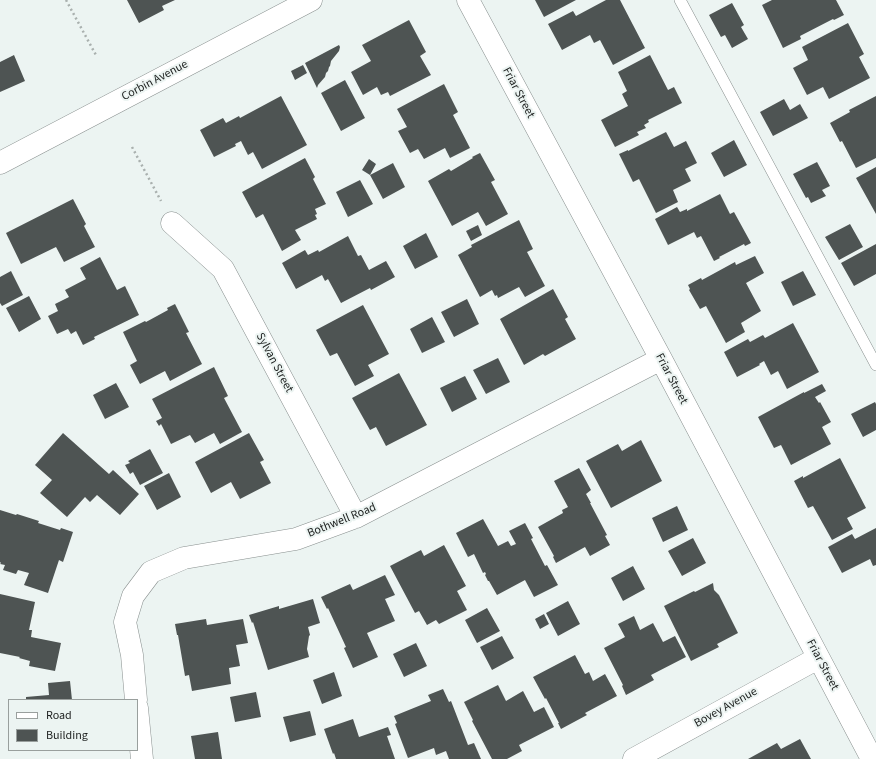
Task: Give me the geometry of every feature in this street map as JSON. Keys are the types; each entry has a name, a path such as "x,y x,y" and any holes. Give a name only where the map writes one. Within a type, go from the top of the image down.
{"street":[{"name":"Corbin Avenue","path":"0,163 311,0"},
{"name":"Friar Street","path":"468,0 661,359 872,759"},
{"name":"Sylvan Street","path":"172,223 223,269 356,518"},
{"name":"Bothwell Road","path":"136,699 132,655 125,622 133,596 152,572 184,558 296,539 356,518 661,359"},
{"name":"Bovey Avenue","path":"634,759 818,658"},
{"path":"138,718 142,759"}],"lane":[{"path":"680,0 876,365"}],"path":[{"path":"66,0 97,57"},
{"path":"132,147 172,223"}],"building":[{"path":"127,0 175,0 162,6 164,10 139,23"},
{"path":"535,0 576,0 544,17"},
{"path":"606,0 620,0 645,48 613,65 600,40 594,43 590,35 562,50 548,24 573,11 576,16"},
{"path":"772,0 836,0 844,15 800,36 801,39 783,48 762,5"},
{"path":"732,3 744,25 741,27 748,39 732,48 725,35 721,37 709,15"},
{"path":"409,20 426,52 420,56 431,75 390,96 388,92 381,95 377,87 363,95 351,72 371,61 362,45"},
{"path":"848,23 864,54 859,57 870,78 829,99 823,87 807,95 793,68 808,60 802,47"},
{"path":"339,45 339,51 331,61 325,77 317,88 305,63"},
{"path":"14,55 25,81 0,92 0,62"},
{"path":"650,55 668,90 674,87 682,103 648,120 649,122 644,125 646,128 637,132 639,135 615,147 601,120 628,106 622,94 627,91 618,72"},
{"path":"303,65 307,73 295,80 291,71"},
{"path":"345,80 365,118 341,131 321,93"},
{"path":"444,84 458,112 453,115 470,148 450,158 445,148 424,159 418,149 410,153 398,131 407,127 397,109"},
{"path":"281,96 307,145 262,169 253,152 248,155 241,141 235,144 236,146 214,157 200,130 223,118 226,123 239,116 240,118"},
{"path":"876,96 876,158 856,168 842,141 840,142 830,123 850,112 849,110"},
{"path":"784,99 790,110 800,104 808,118 773,136 760,112"},
{"path":"666,132 674,147 686,141 697,163 685,169 691,181 673,190 678,202 656,213 639,179 633,182 619,154"},
{"path":"734,140 747,165 724,177 711,153"},
{"path":"480,153 495,180 491,182 508,214 486,226 478,212 452,226 428,181 449,169 451,171"},
{"path":"305,158 315,177 313,179 326,204 315,209 317,219 295,230 301,240 282,251 263,214 256,218 242,192"},
{"path":"369,159 376,164 370,175 362,170"},
{"path":"817,162 830,186 822,190 826,196 811,203 808,197 806,198 793,174"},
{"path":"393,163 405,187 383,199 370,175"},
{"path":"876,167 876,214 856,178"},
{"path":"360,180 373,204 348,217 336,192"},
{"path":"720,194 730,214 734,212 751,243 745,246 744,244 714,261 701,236 697,238 694,232 668,245 655,219 677,207 680,212 687,209 687,211"},
{"path":"73,199 86,224 84,226 95,247 64,262 56,247 21,264 6,233"},
{"path":"519,220 533,249 527,252 545,286 525,297 519,287 498,298 492,290 480,297 458,255 472,247 471,245"},
{"path":"850,224 863,247 839,260 825,237"},
{"path":"478,225 482,235 471,241 466,231"},
{"path":"426,233 438,257 415,269 403,246"},
{"path":"348,236 358,256 361,255 369,270 386,261 395,277 371,290 370,288 341,303 328,279 325,281 322,275 296,289 282,263 305,250 308,255 318,250 319,252"},
{"path":"876,244 876,274 854,286 841,263"},
{"path":"755,256 764,273 746,283 761,311 741,323 745,332 726,343 706,306 700,309 689,290 688,285 701,278 702,280 735,262 736,265"},
{"path":"100,257 117,290 125,286 139,315 94,337 95,339 83,345 76,331 71,334 68,329 57,334 48,316 58,311 55,304 69,297 65,290 86,279 80,268"},
{"path":"11,271 23,295 2,306 0,303 0,277"},
{"path":"803,271 816,295 793,306 781,282"},
{"path":"553,289 568,317 565,319 576,339 545,356 543,354 524,365 500,319"},
{"path":"29,296 41,319 19,332 6,308"},
{"path":"467,299 479,324 454,337 441,312"},
{"path":"175,304 189,332 186,333 202,364 170,381 165,371 140,384 130,365 137,361 123,332 145,321 146,322 168,310 167,308"},
{"path":"363,305 389,354 368,365 374,376 355,386 337,353 330,356 316,330"},
{"path":"432,317 445,342 422,353 410,329"},
{"path":"793,323 819,372 787,389 778,371 771,375 764,361 759,364 760,365 737,377 724,352 748,339 750,342 763,335 765,338"},
{"path":"498,358 510,382 486,394 473,370"},
{"path":"214,367 228,396 224,398 242,432 220,444 214,433 195,443 190,435 171,444 161,424 159,426 156,421 162,418 152,399"},
{"path":"399,373 427,425 386,446 376,427 370,430 352,398"},
{"path":"465,376 477,399 452,412 440,388"},
{"path":"116,383 129,407 105,419 93,395"},
{"path":"822,384 826,391 815,397 819,403 820,402 831,422 822,427 831,444 791,465 781,445 774,448 758,417"},
{"path":"875,402 876,430 863,437 851,414"},
{"path":"63,433 109,474 113,470 139,494 120,515 97,495 90,502 85,497 67,517 40,493 52,480 35,465"},
{"path":"249,433 264,460 260,462 271,483 240,499 231,482 211,493 195,462"},
{"path":"641,440 662,481 611,508 586,461 618,444 622,451"},
{"path":"150,449 163,473 140,485 133,472 130,474 125,465 130,463 128,461"},
{"path":"840,458 866,508 847,518 853,529 832,540 813,506 808,508 794,481 803,476 803,478"},
{"path":"579,468 591,490 586,494 607,535 605,536 610,545 590,556 585,547 556,563 553,557 554,556 538,527 563,513 562,510 568,507 554,481"},
{"path":"169,473 181,497 157,510 144,486"},
{"path":"677,506 688,530 663,542 652,518"},
{"path":"0,510 39,521 38,523 60,530 61,528 73,532 63,562 59,560 48,593 24,585 29,573 18,570 16,574 3,570 5,565 0,564"},
{"path":"483,519 498,546 508,541 511,546 516,544 509,531 525,523 533,538 531,539 545,566 547,565 558,585 534,597 525,580 497,595 488,581 485,572 483,573 474,554 468,557 456,533"},
{"path":"876,528 876,565 873,566 870,559 842,573 828,547 852,534 855,539"},
{"path":"693,538 706,563 682,576 668,551"},
{"path":"444,545 466,586 457,591 467,610 439,624 436,620 427,625 419,611 415,613 390,566 421,550 424,556"},
{"path":"633,566 645,589 623,601 611,578"},
{"path":"385,575 395,595 385,599 395,621 367,633 378,657 353,668 344,648 346,647 328,608 327,609 321,597 350,584 353,590"},
{"path":"713,583 714,590 719,595 738,633 717,644 719,647 691,661 664,606"},
{"path":"0,594 35,602 29,630 32,630 31,637 61,643 55,671 29,666 30,661 19,658 20,657 0,653"},
{"path":"313,599 320,623 308,627 310,635 307,649 309,657 268,670 253,622 252,623 249,615 279,606 279,609"},
{"path":"568,601 580,624 558,636 546,613"},
{"path":"487,608 500,631 477,643 465,620"},
{"path":"544,614 549,624 540,629 535,619"},
{"path":"634,616 640,630 653,623 663,642 675,636 686,657 651,675 654,680 626,695 622,686 623,685 604,648 625,637 618,624"},
{"path":"206,619 207,625 243,619 248,643 236,645 240,666 229,668 231,684 192,691 189,675 185,676 175,624"},
{"path":"502,636 514,658 492,670 480,647"},
{"path":"416,643 427,666 404,677 393,654"},
{"path":"575,655 585,674 589,672 593,681 605,674 617,696 585,713 587,715 561,729 546,698 545,699 533,677"},
{"path":"334,672 342,696 322,704 313,680"},
{"path":"70,681 72,699 26,699 26,697 49,695 48,683"},
{"path":"498,685 506,701 523,691 534,712 544,707 554,727 519,745 522,751 507,759 492,759 464,702"},
{"path":"443,689 449,702 451,701 468,745 474,743 481,759 449,759 446,751 436,755 434,748 408,758 395,724 397,723 394,716 431,701 428,695"},
{"path":"256,692 261,717 235,722 230,697"},
{"path":"310,711 316,735 290,742 283,717"},
{"path":"353,719 359,737 388,727 391,735 387,736 395,759 336,759 324,729"},
{"path":"218,732 222,759 195,759 191,736"},
{"path":"800,739 811,759 748,759 777,743 781,749"}]}
